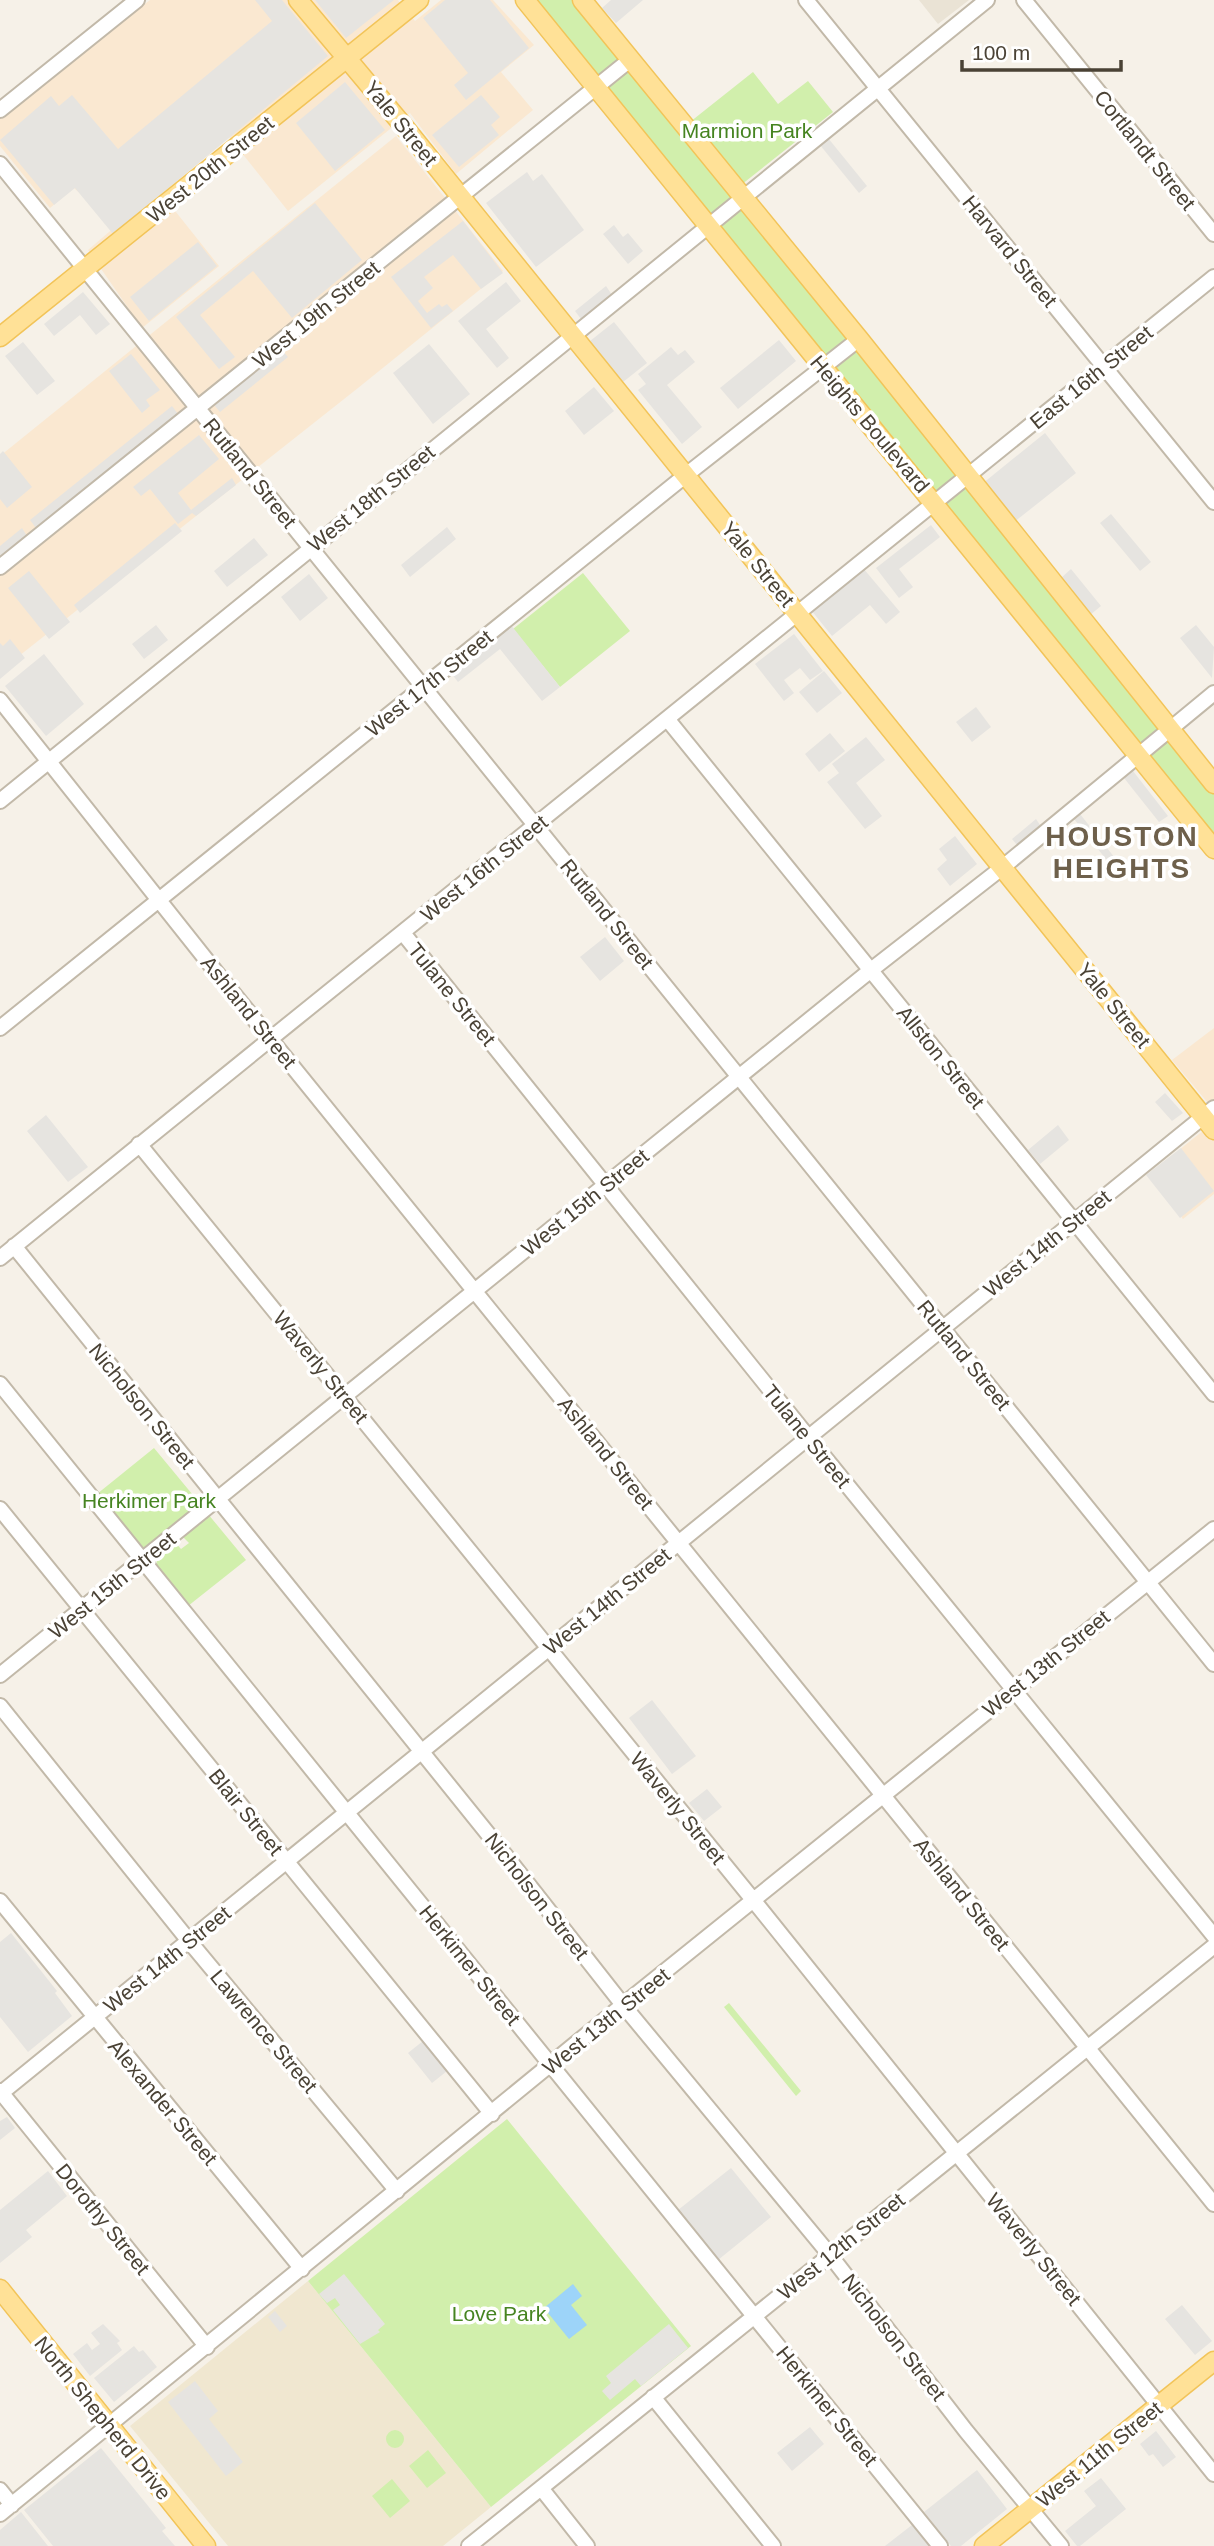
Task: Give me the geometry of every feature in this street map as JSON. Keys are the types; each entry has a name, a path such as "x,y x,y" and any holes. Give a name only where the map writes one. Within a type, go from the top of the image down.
{"main road":[{"name":"Yale Street","path":"298,0 1210,1119"},
{"name":"West 20th Street","path":"0,337 419,0"},
{"name":"Heights Boulevard","path":"525,0 1214,849"},
{"name":"Heights Boulevard","path":"582,0 859,339 1214,783"},
{"name":"North Shepherd Drive","path":"0,2289 206,2546"},
{"name":"West 11th Street","path":"984,2546 1214,2361"}],"street":[{"path":"0,110 137,0"},
{"name":"Harvard Street","path":"806,0 1214,502"},
{"name":"West 18th Street","path":"0,801 987,0"},
{"name":"Cortlandt Street","path":"1024,0 1214,234"},
{"name":"West 19th Street","path":"0,567 631,59"},
{"name":"Rutland Street","path":"0,164 1214,1664"},
{"name":"East 16th Street","path":"968,477 1214,276"},
{"name":"West 17th Street","path":"0,1028 686,475 859,339"},
{"name":"West 16th Street","path":"4,1252 968,477"},
{"name":"West 15th Street","path":"0,1675 871,970 1003,867 1214,693"},
{"name":"Ashland Street","path":"0,700 474,1292 1214,2204"},
{"name":"Allston Street","path":"668,720 1214,1394"},
{"name":"Tulane Street","path":"403,933 1214,1936"},
{"name":"West 14th Street","path":"0,2092 287,1863 1074,1221 1210,1119"},
{"name":"Waverly Street","path":"139,1144 1214,2474"},
{"name":"Nicholson Street","path":"4,1252 218,1499 623,2006 830,2255 966,2431 1061,2546"},
{"name":"Herkimer Street","path":"0,1384 940,2546"},
{"name":"Blair Street","path":"0,1509 492,2114"},
{"name":"West 13th Street","path":"0,2514 1214,1528"},
{"name":"Lawrence Street","path":"0,1706 397,2191"},
{"name":"Alexander Street","path":"0,1901 302,2269"},
{"name":"West 12th Street","path":"469,2546 1214,1946"},
{"name":"Dorothy Street","path":"0,2092 207,2347"},
{"path":"653,2398 773,2546"},
{"path":"541,2488 587,2546"},
{"path":"0,2490 12,2505"}],"shaded area":[{"path":"150,0 398,0 415,21 441,0 493,0 534,45 501,72 533,110 456,174 410,113 288,211 229,137 160,192 219,266 142,328 88,250 116,226 74,188 50,208 0,146 0,119"},
{"path":"255,0 282,0 328,56 113,234 75,188 54,205 0,140 51,96 59,106 72,95 118,149 272,21"},
{"path":"315,0 394,0 346,38"},
{"path":"445,0 490,0 529,48 466,100 454,85 468,73 423,18"},
{"path":"611,0 643,0 616,23 602,8"},
{"path":"919,0 969,0 938,24"},
{"path":"345,82 385,130 335,171 296,123"},
{"path":"481,95 500,117 491,125 499,135 459,167 432,135"},
{"path":"396,136 503,271 0,671 0,456"},
{"path":"828,138 867,186 859,193 820,145"},
{"path":"527,172 533,181 542,174 584,230 536,267 486,203"},
{"path":"315,203 362,260 292,318 253,271 200,315 235,357 219,369 176,317"},
{"path":"463,221 503,273 481,289 453,255 424,277 433,288 418,301 427,313 439,304 442,307 447,304 453,311 431,328 391,277"},
{"path":"614,225 623,237 628,233 643,251 628,264 603,234"},
{"path":"198,242 217,266 149,321 130,297"},
{"path":"506,282 521,301 486,329 509,358 497,368 458,321"},
{"path":"606,286 612,295 581,319 575,311"},
{"path":"83,292 110,324 96,335 80,315 54,336 44,324"},
{"path":"614,322 647,363 623,382 590,341"},
{"path":"779,340 796,361 738,409 720,388"},
{"path":"23,342 55,381 37,395 5,356"},
{"path":"429,344 470,394 433,424 393,373"},
{"path":"671,347 678,355 685,350 695,362 667,385 702,427 682,444 638,390 646,384 638,374"},
{"path":"282,350 288,357 220,412 214,405"},
{"path":"131,354 160,390 146,400 150,406 142,413 109,371"},
{"path":"594,387 614,411 584,435 565,411"},
{"path":"172,406 178,414 36,528 30,520"},
{"path":"1045,433 1076,473 1013,523 982,484"},
{"path":"199,435 219,459 178,493 191,510 232,478 236,485 196,516 192,513 178,524 150,489 141,496 133,487"},
{"path":"3,451 32,487 7,508 0,499 0,454"},
{"path":"1111,514 1151,562 1140,571 1100,523"},
{"path":"175,523 182,531 80,613 74,605"},
{"path":"931,525 940,537 899,569 913,587 899,598 876,568"},
{"path":"447,527 456,539 410,577 401,565"},
{"path":"22,528 27,536 0,558 0,546"},
{"path":"254,538 268,555 227,587 214,571"},
{"path":"863,568 900,612 886,624 870,605 832,636 811,610"},
{"path":"1071,569 1101,606 1090,615 1061,578"},
{"path":"29,571 70,622 49,639 8,588"},
{"path":"309,574 328,598 300,621 281,597"},
{"path":"156,625 168,640 144,659 132,644"},
{"path":"511,625 560,687 542,701 500,649 458,682 451,673"},
{"path":"1196,625 1214,647 1212,678 1180,638"},
{"path":"794,634 823,671 810,680 800,668 784,680 794,693 784,701 755,664"},
{"path":"10,639 25,658 0,679 0,643 3,646"},
{"path":"44,654 84,704 46,736 5,686"},
{"path":"824,671 842,693 817,713 799,692"},
{"path":"976,707 991,727 972,742 956,722"},
{"path":"830,733 845,751 819,772 805,754"},
{"path":"866,737 885,760 856,783 882,816 865,829 827,782 839,773 832,764"},
{"path":"1133,771 1168,816 1159,822 1124,778"},
{"path":"1080,814 1115,858 1109,863 1074,819"},
{"path":"1036,819 1040,825 1017,845 1012,839"},
{"path":"955,836 977,864 950,886 937,869 947,860 939,849"},
{"path":"605,937 624,961 600,981 580,957"},
{"path":"1214,1028 1214,1110 1172,1060"},
{"path":"1165,1093 1183,1113 1172,1121 1155,1102"},
{"path":"46,1115 88,1167 68,1182 27,1131"},
{"path":"1214,1122 1214,1194 1183,1219 1149,1174"},
{"path":"1058,1125 1069,1140 1040,1164 1028,1150"},
{"path":"1181,1148 1214,1191 1180,1218 1146,1175"},
{"path":"652,1700 696,1756 672,1774 629,1718"},
{"path":"707,1789 722,1807 704,1821 689,1803"},
{"path":"11,1933 57,1991 55,1993 72,2016 28,2052 0,2017 0,1942"},
{"path":"423,2041 447,2071 432,2083 408,2053"},
{"path":"7,2117 15,2128 0,2140 0,2121"},
{"path":"731,2168 771,2217 718,2260 678,2210"},
{"path":"48,2171 67,2196 26,2230 32,2237 0,2263 0,2210"},
{"path":"344,2274 385,2324 378,2330 380,2332 360,2344 333,2310 340,2305 335,2298 327,2303 319,2294"},
{"path":"308,2281 491,2507 443,2546 228,2546 130,2426"},
{"path":"1182,2305 1212,2341 1195,2355 1165,2319"},
{"path":"275,2311 287,2326 280,2332 268,2317"},
{"path":"103,2324 120,2341 117,2343 122,2350 90,2376 73,2354 87,2343 92,2350 100,2344 91,2333"},
{"path":"669,2324 688,2348 641,2386 635,2379 610,2400 602,2391 611,2383 606,2376"},
{"path":"134,2346 139,2352 143,2350 157,2367 114,2402 94,2378"},
{"path":"195,2381 218,2411 209,2419 243,2462 226,2476 168,2402"},
{"path":"810,2427 824,2444 792,2471 777,2453"},
{"path":"1156,2431 1176,2457 1163,2467 1153,2454 1149,2456 1140,2444"},
{"path":"101,2448 166,2528 162,2531 175,2546 53,2546 24,2510"},
{"path":"977,2470 1007,2509 961,2546 951,2546 924,2512"},
{"path":"1101,2478 1126,2509 1077,2546 1065,2531 1096,2506 1084,2491"},
{"path":"21,2512 48,2546 0,2546 0,2530"},
{"path":"912,2525 929,2546 885,2546"}],"green space":[{"path":"535,0 573,0 630,68 1214,794 1214,838 722,228"},
{"name":"Marmion Park","path":"753,72 778,104 808,81 833,112 741,185 690,122"},
{"path":"583,573 630,631 560,687 513,629"},
{"name":"Herkimer Park","path":"154,1448 202,1506 149,1547 143,1547 97,1494"},
{"path":"208,1514 246,1560 188,1606 156,1568 157,1559 174,1541 181,1549 189,1543 181,1535"},
{"path":"729,2003 801,2091 796,2096 724,2007"},
{"name":"Love Park","path":"507,2119 691,2346 491,2507 308,2281"},
{"path":"391,2430 399,2430 404,2439 402,2446 391,2448 386,2443 386,2435"},
{"path":"428,2450 446,2473 427,2488 409,2466"},
{"path":"392,2479 410,2501 390,2518 372,2496"}],"water":[{"path":"573,2284 582,2296 571,2305 587,2325 569,2339 544,2308"}],"district":[{"name":"HOUSTON HEIGHTS","path":"1122,852"}]}
